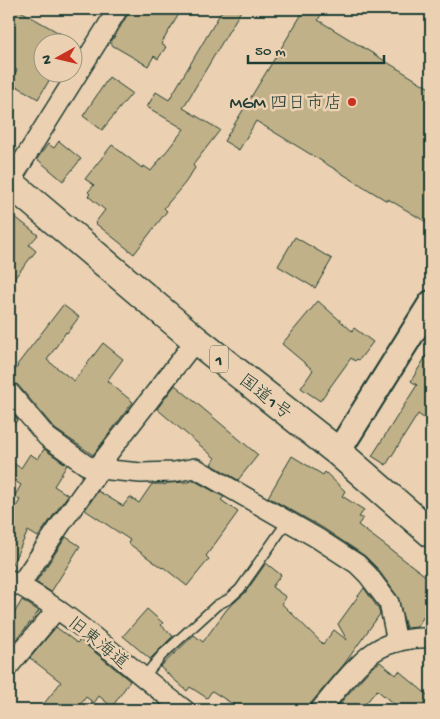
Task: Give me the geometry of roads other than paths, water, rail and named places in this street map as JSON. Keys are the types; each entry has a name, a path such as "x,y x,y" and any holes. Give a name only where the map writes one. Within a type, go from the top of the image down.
{"highway":[{"name":"国道1号","path":"9,183 196,340 338,452 431,533"}],"street":[{"path":"9,183 118,9"},
{"path":"338,452 431,303"},
{"path":"14,582 100,470 100,464 196,340"},
{"path":"9,392 23,411 47,437 86,465 100,470 160,473 195,468 344,554 368,575 389,602 397,642"},
{"name":"旧東海道","path":"14,582 79,624 143,678 185,710"},
{"path":"9,666 58,609"},
{"path":"320,710 358,667 376,651 397,642 431,638"}],"lane":[{"path":"143,678 162,655 217,605 229,599 240,589 287,522"}],"place":[{"name":"MGM 四日市店","path":"352,102"}]}
